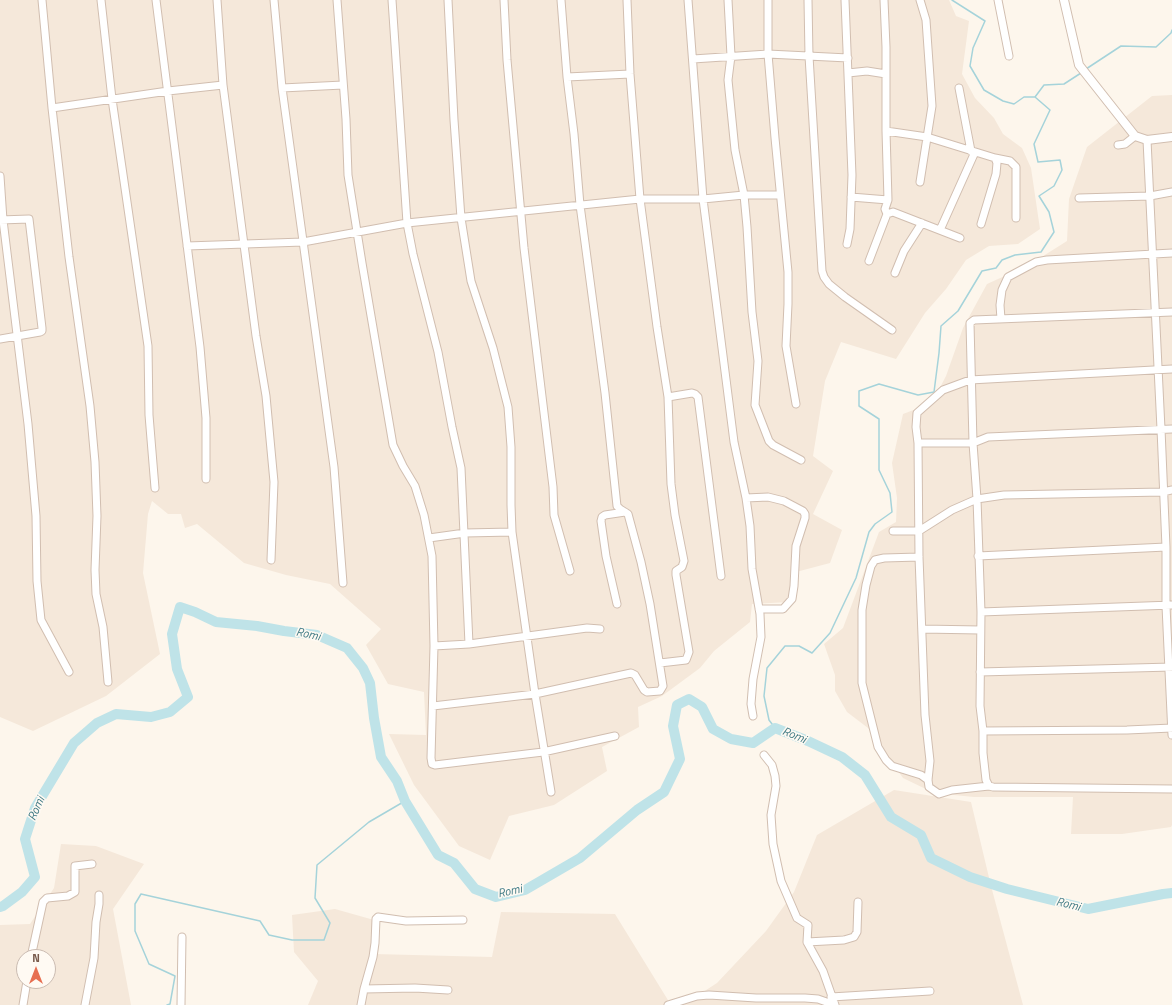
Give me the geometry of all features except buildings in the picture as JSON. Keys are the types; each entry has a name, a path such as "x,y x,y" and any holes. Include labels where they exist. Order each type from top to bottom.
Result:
{"street":[{"path":"42,0 52,108 69,257 90,406 95,462 97,516 95,570 96,594 103,627 108,682"},
{"path":"101,0 112,99 148,346 149,415 155,488"},
{"path":"156,0 200,347 206,418 206,479"},
{"path":"217,0 223,85 256,336 266,396 274,482 271,560"},
{"path":"274,0 282,88 334,467 343,583"},
{"path":"337,0 348,175 356,232 393,445 415,486 424,514 432,556 434,646 432,764 435,766 543,752 615,736"},
{"path":"392,0 407,223 413,254 438,352 461,468 469,644"},
{"path":"448,0 454,120 462,218 471,281 493,348 508,407 512,447 512,532 528,636 543,752 551,792"},
{"path":"504,0 507,60 520,212 553,487 554,515 570,571"},
{"path":"433,706 535,694 631,673 635,675 644,690 647,692 660,691 663,686 650,604 641,562 628,514 617,506 605,393 580,205 561,0"},
{"path":"627,0 630,74 640,199 668,397 673,500 684,561 682,566 676,571 676,575 689,652 686,660 660,663"},
{"path":"688,0 704,198 734,442 746,498 750,526 752,569 761,626 761,638 753,679 751,704 753,716"},
{"path":"728,0 730,56 728,80 735,150 744,196 752,312 758,361 755,405 769,442 801,460"},
{"path":"768,0 768,54 788,272 786,346 796,404"},
{"path":"808,0 809,56 822,271 824,277 830,284 845,297 892,330"},
{"path":"845,0 852,175 850,229 847,244"},
{"path":"869,261 887,214 885,209 888,200 884,0"},
{"path":"920,0 926,20 932,106 920,182"},
{"path":"998,0 1009,56"},
{"path":"1064,0 1079,65 1085,73 1135,136 1147,140 1172,137"},
{"path":"693,59 768,54 848,58"},
{"path":"848,74 867,71 886,74"},
{"path":"567,77 630,74"},
{"path":"52,108 168,91 223,85"},
{"path":"282,88 343,85"},
{"path":"940,230 973,151 959,88"},
{"path":"886,131 927,137 995,158 1010,161 1016,167 1016,218"},
{"path":"1118,145 1125,144 1135,136"},
{"path":"983,731 1172,730 1168,550 1163,492 1147,140"},
{"path":"981,224 996,174 997,163 995,158"},
{"path":"0,176 2,220 28,424 36,516 37,581 41,620 69,672"},
{"path":"1079,198 1150,196 1172,192"},
{"path":"187,246 303,242 407,223 640,199 780,195"},
{"path":"851,197 888,200"},
{"path":"887,214 893,212 960,238"},
{"path":"0,339 42,331 29,219 2,220"},
{"path":"895,273 904,251 922,223"},
{"path":"1001,319 1000,305 1002,290 1008,277 1036,262 1047,260 1172,253"},
{"path":"989,786 986,780 980,706 981,612 977,499 970,380 970,323 974,320 1172,312"},
{"path":"1172,369 970,380 943,390 917,413 916,427 918,443 919,557 925,715 930,761 928,780 929,787 939,794 952,790 989,786 1172,789"},
{"path":"668,397 692,393 698,397 721,576"},
{"path":"918,443 973,443 988,437 1172,429"},
{"path":"893,531 919,531 952,510 977,499 1004,495 1163,492 1172,490"},
{"path":"746,498 768,497 784,501 803,511 805,514 796,546 792,599 783,609 759,609"},
{"path":"617,604 606,556 601,521 602,517 605,515 625,512"},
{"path":"428,538 465,533 512,532"},
{"path":"978,556 1168,550"},
{"path":"919,557 884,558 875,560 871,566 862,610 862,684 878,747 886,760 892,766 921,775 928,780"},
{"path":"981,612 1169,606"},
{"path":"434,646 469,644 587,628 600,629"},
{"path":"922,629 980,630"},
{"path":"980,672 1170,667"},
{"path":"668,1005 697,996 709,995 755,1001 812,998 834,1005 823,971 806,942 808,925 797,918 781,881 773,844 771,815 776,786 775,776 772,765 764,755"},
{"path":"33,949 43,902 47,898 68,896 75,892 75,866 92,864"},
{"path":"85,1005 94,958 96,922 100,895"},
{"path":"806,942 844,940 854,937 857,932 858,902"},
{"path":"361,1005 373,957 376,919 378,917 406,921 463,920"},
{"path":"181,1005 182,937"},
{"path":"364,989 415,988 448,990"},
{"path":"23,1005 26,989"},
{"path":"832,997 930,991"}],"shaded area":[{"path":"0,0 949,0 956,16 969,21 962,74 975,98 994,118 1003,134 1022,148 1031,168 1040,229 1018,244 989,246 966,260 946,289 925,313 896,359 841,342 825,381 813,456 833,471 813,514 842,530 830,563 796,572 789,602 752,604 750,622 714,651 700,668 662,696 638,707 639,727 602,747 607,771 554,805 509,816 490,860 459,846 414,785 389,734 426,735 424,692 388,684 366,645 381,629 330,584 286,575 244,563 197,524 185,528 181,514 168,514 152,501 148,514 143,573 160,654 106,696 33,731 0,717"},
{"path":"1172,95 1172,825 1171,827 1122,834 1071,834 1073,797 974,797 934,793 903,778 868,728 847,712 835,691 835,675 824,644 843,628 879,532 896,522 897,498 892,463 903,414 932,403 946,376 963,328 987,284 1029,265 1067,241 1069,199 1087,147 1152,96"},
{"path":"894,790 971,802 991,886 1023,1005 683,1005 717,983 766,931 794,892 817,835"},
{"path":"61,844 96,846 144,864 113,909 131,1005 0,1005 0,925 30,924 54,888"},
{"path":"335,909 374,920 374,954 492,957 501,912 615,914 671,1005 308,1005 318,981 294,952 292,915"}],"waterway":[{"path":"775,728 769,720 764,696 767,668 785,646 799,646 812,653 830,633 856,578 869,532 875,524 892,512 890,493 879,470 879,419 859,406 859,391 879,384 918,395 934,392 941,326 958,311 982,271 996,268 1002,260 1015,255 1041,252 1054,232 1049,212 1039,196 1054,186 1062,170 1060,160 1038,162 1034,144 1050,110 1035,97 1024,97 1014,104 1003,101 984,90 970,66 973,48 985,21 952,0"},
{"path":"1086,69 1121,46 1156,47 1171,33 1172,30"},
{"path":"1035,97 1044,85 1064,84 1081,73"},
{"name":"Romi","path":"0,907 22,892 35,877 25,839 35,808 74,743 97,723 116,714 151,717 170,712 188,697 177,669 172,634 180,607 216,622 257,626 317,635 347,648 363,668 370,683 381,757 397,781 405,801 438,855 454,863 475,889 496,897 525,890 580,858 637,810 664,792 680,759 673,726 677,705 689,699 702,707 713,729 731,739 753,743 775,728 842,757 865,775 891,817 921,835 931,858 970,877 1007,889 1088,909 1172,893"},
{"path":"167,1005 170,1004 175,976 149,964 135,931 135,904 141,894 260,921 269,935 292,940 324,940 330,923 315,898 317,865 369,822 405,801"}]}
